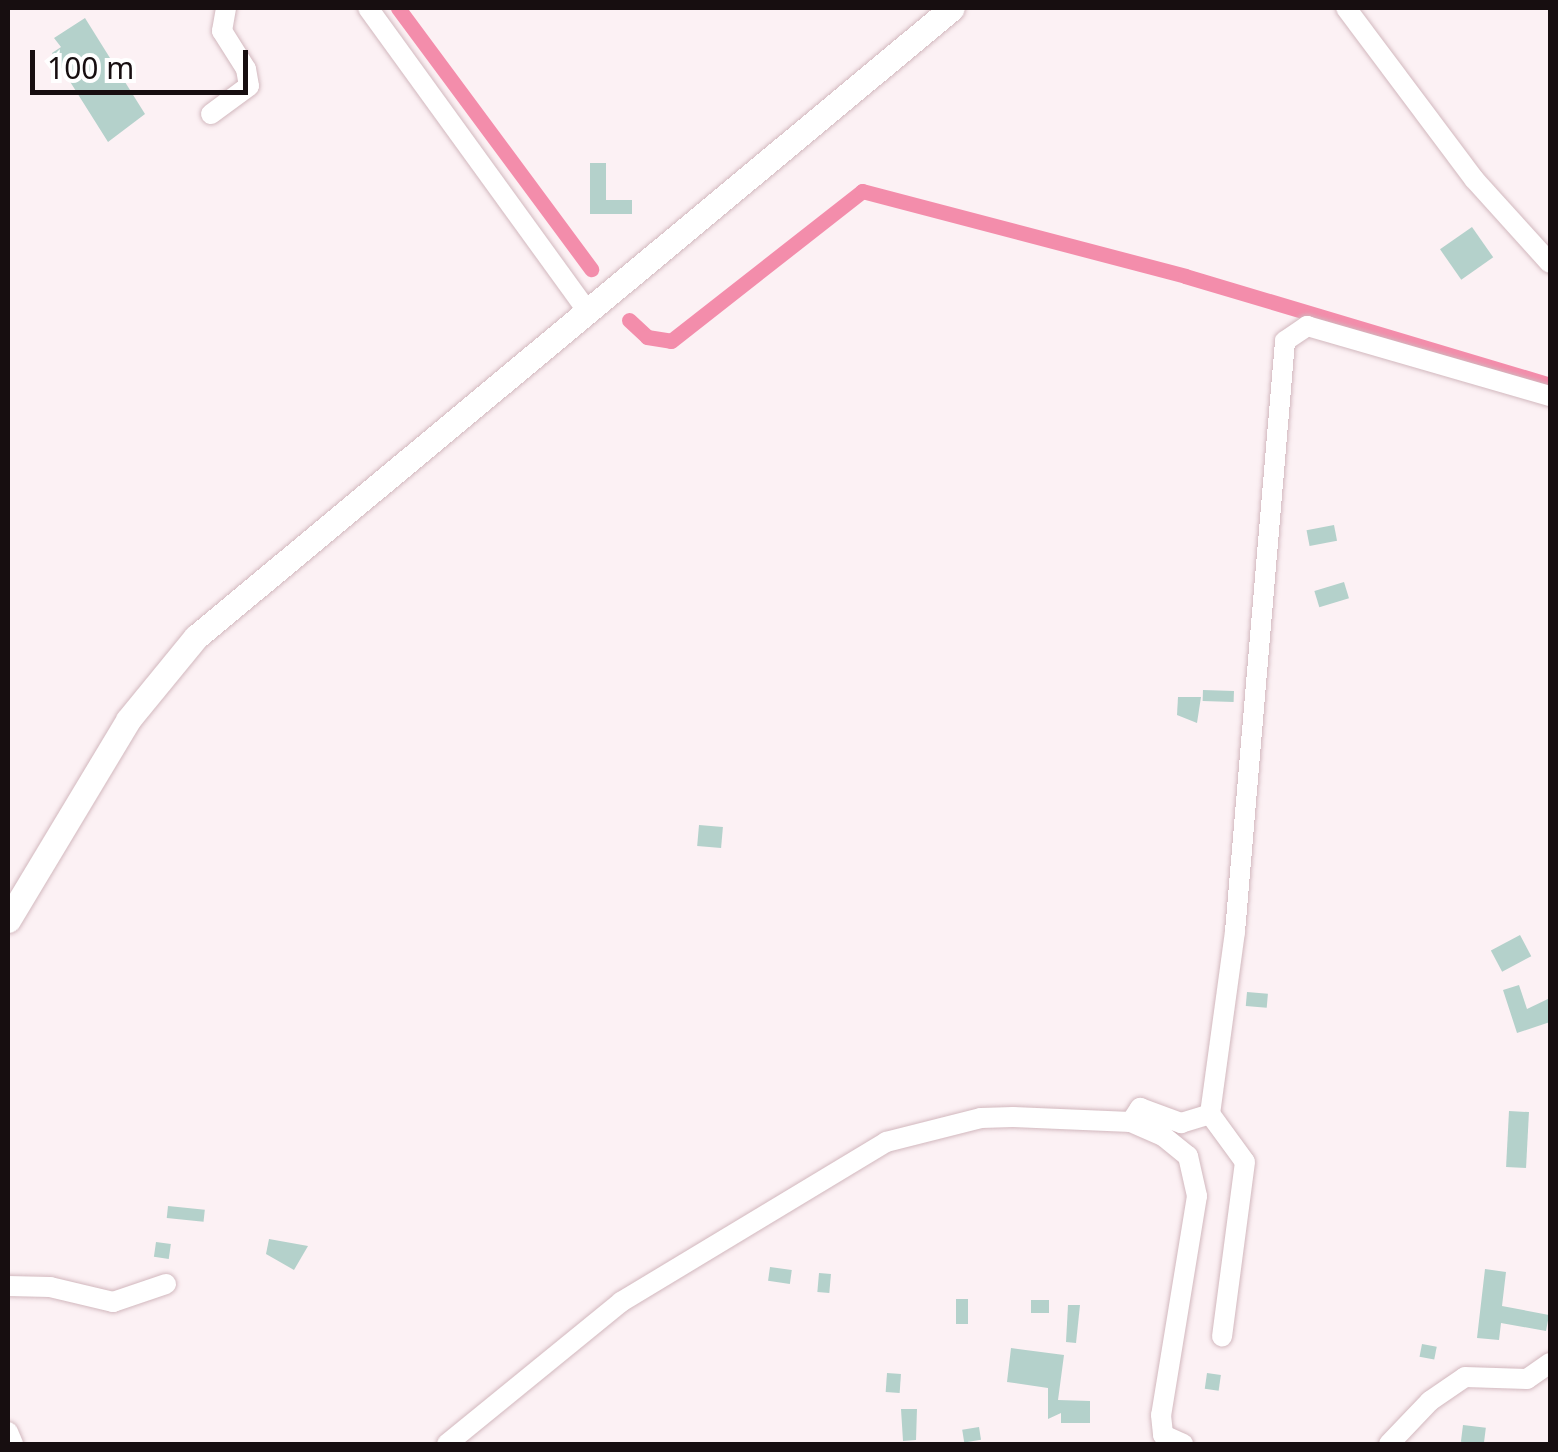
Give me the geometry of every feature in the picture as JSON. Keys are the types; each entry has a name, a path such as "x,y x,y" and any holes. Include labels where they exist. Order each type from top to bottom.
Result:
{"main road":[{"path":"8,920 128,720 196,637 952,8"}],"street":[{"path":"210,114 249,86 246,69 222,31 226,8"},
{"path":"368,8 587,310"},
{"path":"1346,8 1474,178 1550,263"},
{"path":"1222,1336 1245,1162 1210,1114 1235,932 1285,341 1307,326 1550,396"},
{"path":"1130,1122 1140,1108 1182,1123 1210,1114"},
{"path":"447,1444 621,1302 886,1142 980,1118 1130,1122 1163,1136 1188,1156 1197,1196 1161,1415 1163,1434 1183,1444"},
{"path":"8,1286 50,1287 114,1302 166,1284"},
{"path":"1389,1444 1430,1401 1465,1378 1527,1379 1550,1364"},
{"path":"8,1432 13,1444"}],"building":[{"path":"85,18 145,114 108,142 52,53 61,47 54,38"},
{"path":"590,163 606,163 606,200 632,200 632,214 590,214"},
{"path":"1472,227 1493,257 1461,280 1440,249"},
{"path":"1334,525 1337,541 1310,546 1307,530"},
{"path":"1344,582 1349,598 1319,607 1314,591"},
{"path":"1203,690 1234,691 1234,702 1203,701"},
{"path":"1178,697 1201,697 1197,723 1177,715"},
{"path":"699,825 723,827 721,848 697,846"},
{"path":"1520,935 1531,956 1502,972 1491,950"},
{"path":"1519,985 1527,1009 1550,998 1550,1022 1517,1033 1503,990"},
{"path":"1247,992 1268,994 1267,1008 1246,1006"},
{"path":"1509,1111 1529,1112 1526,1168 1506,1167"},
{"path":"168,1206 205,1210 204,1222 167,1218"},
{"path":"269,1239 308,1246 294,1270 266,1254"},
{"path":"156,1242 171,1244 169,1259 154,1257"},
{"path":"770,1267 792,1270 790,1284 768,1281"},
{"path":"1485,1269 1506,1272 1502,1306 1549,1315 1546,1331 1501,1323 1499,1340 1477,1338"},
{"path":"819,1273 831,1274 829,1293 817,1292"},
{"path":"956,1299 968,1299 968,1324 956,1324"},
{"path":"1031,1300 1049,1300 1049,1313 1031,1313"},
{"path":"1068,1305 1080,1305 1076,1343 1066,1342"},
{"path":"1422,1344 1437,1347 1434,1360 1420,1357"},
{"path":"1011,1348 1064,1355 1058,1400 1090,1401 1090,1423 1061,1423 1061,1413 1048,1419 1048,1388 1007,1382"},
{"path":"887,1373 901,1374 900,1393 886,1392"},
{"path":"1207,1373 1221,1375 1219,1391 1205,1389"},
{"path":"901,1409 917,1409 916,1440 903,1441"},
{"path":"1463,1425 1486,1428 1484,1444 1461,1442"},
{"path":"979,1427 981,1440 964,1442 962,1430"}],"waterway":[{"path":"398,8 591,269"},
{"path":"629,320 647,337 671,341 862,191 1185,276 1550,385"}]}
